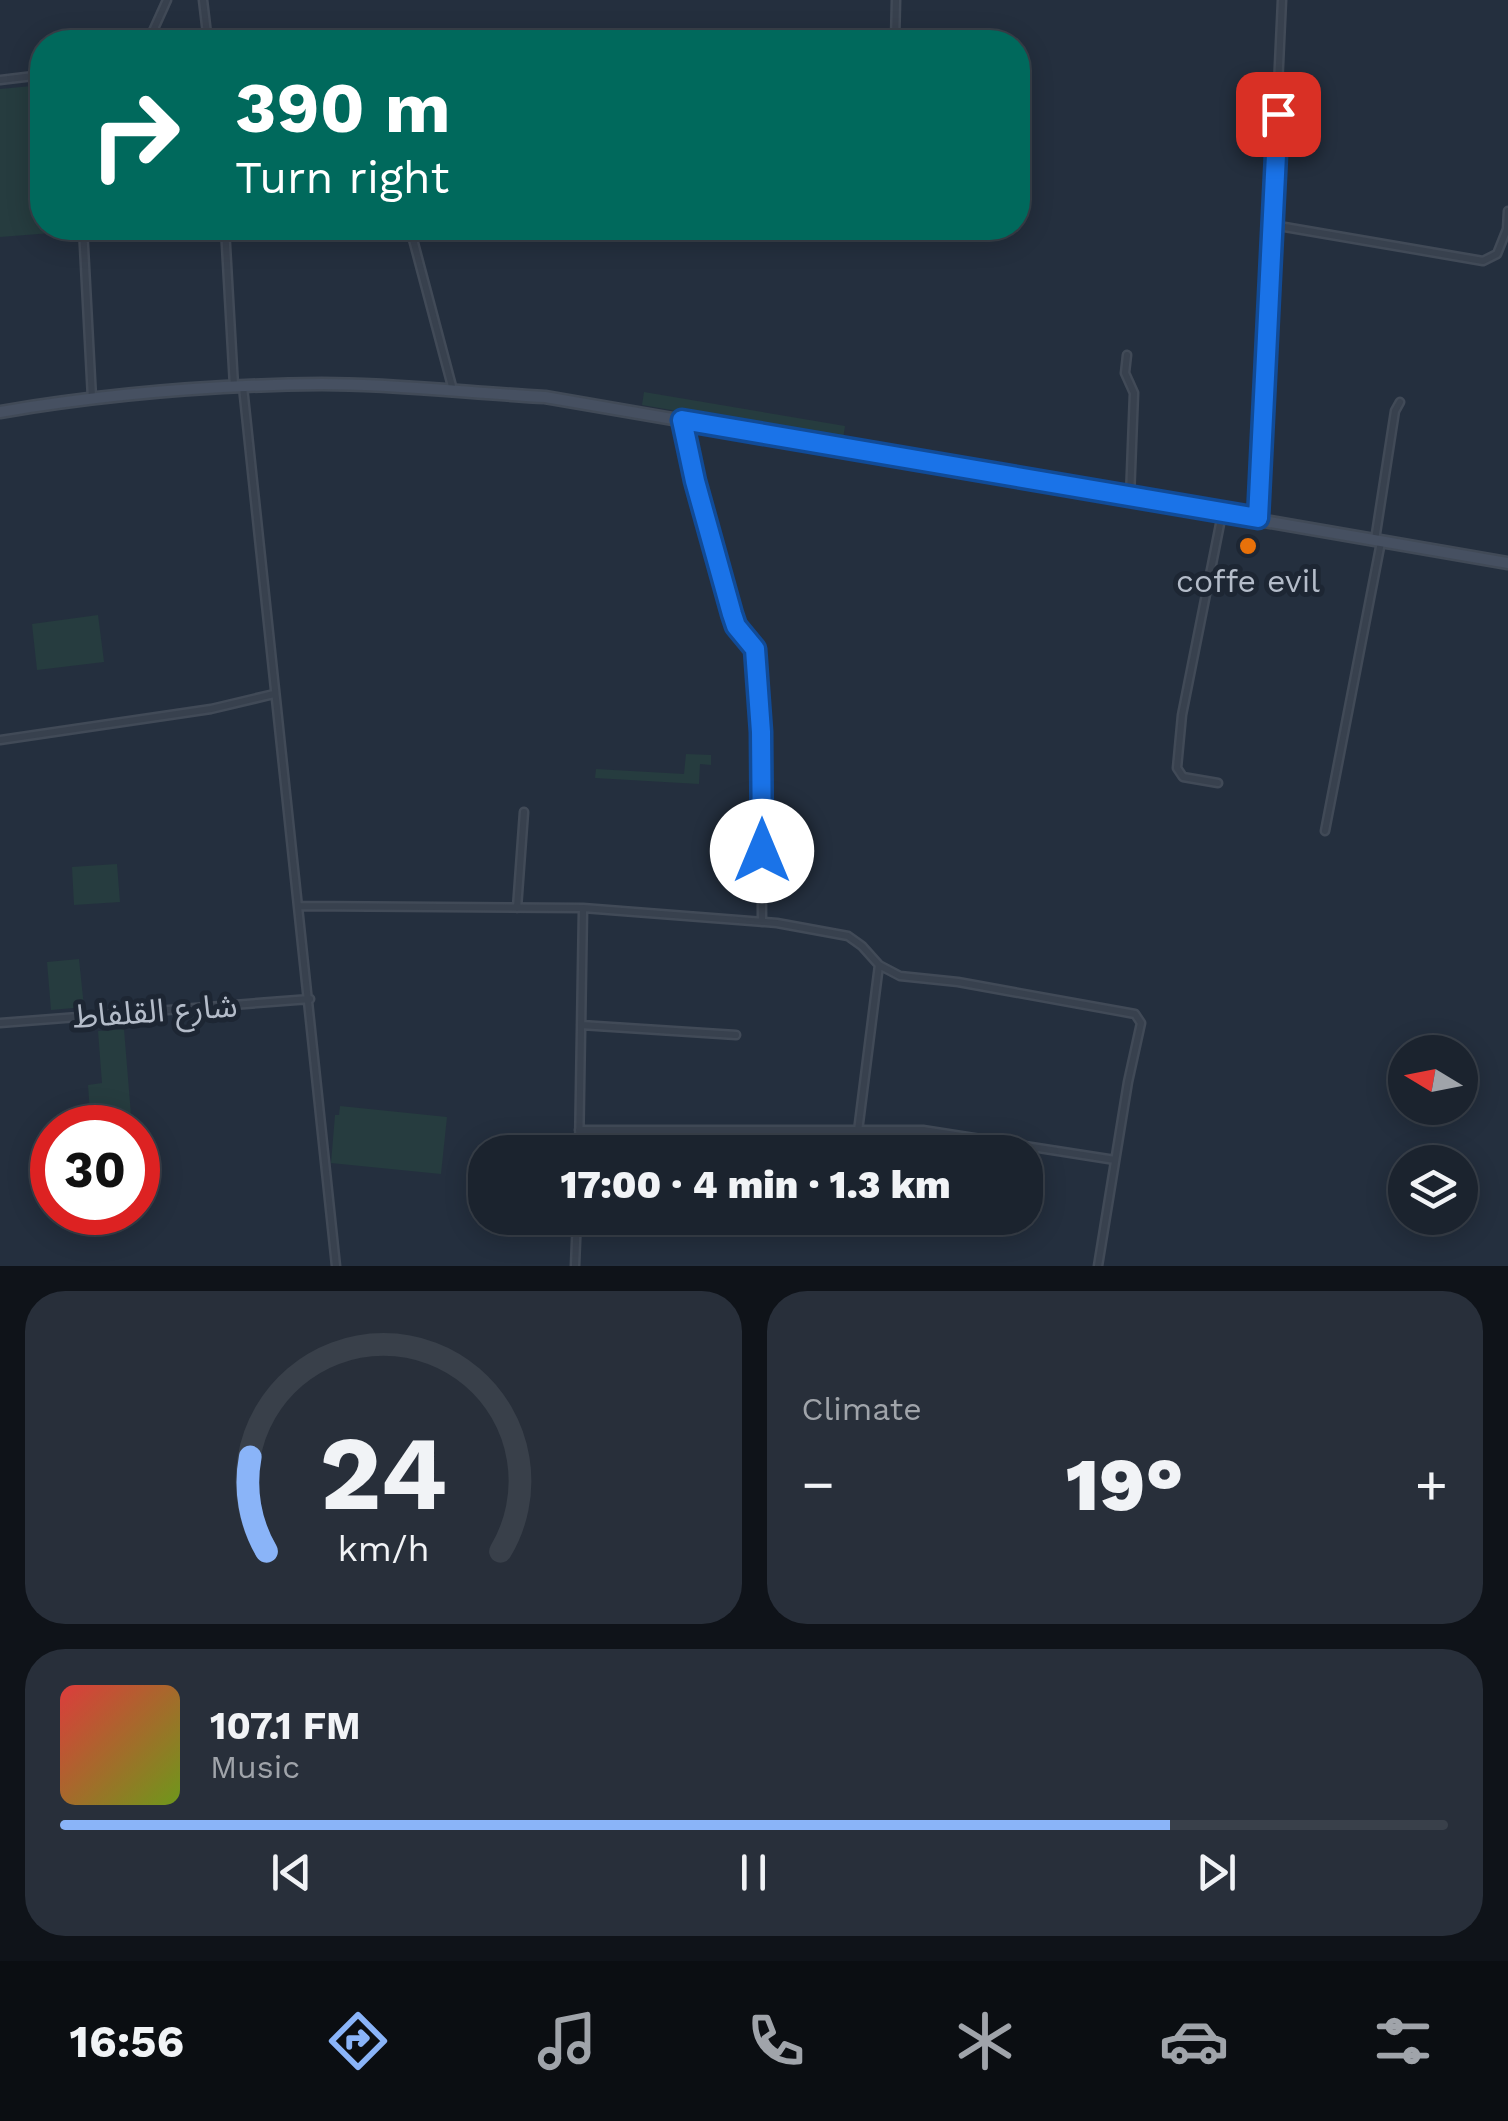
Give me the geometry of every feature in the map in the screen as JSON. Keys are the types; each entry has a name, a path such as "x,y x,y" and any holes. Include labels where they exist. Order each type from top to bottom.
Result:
{"street":[{"path":"153,30 167,0"},
{"path":"203,0 207,30"},
{"path":"895,30 896,0"},
{"path":"1258,518 1282,0"},
{"path":"0,80 30,76"},
{"path":"1273,225 1484,261 1497,254 1507,230 1508,211"},
{"path":"84,240 92,398"},
{"path":"227,240 238,386 310,1000 336,1266"},
{"path":"413,240 454,392"},
{"path":"1127,355 1125,373 1134,394 1130,497"},
{"path":"0,412 92,398 238,386 324,384 572,400 1508,564"},
{"path":"1325,831 1378,542 1395,411 1400,402"},
{"path":"682,420 732,614 736,626 755,649 762,749 762,922"},
{"path":"1218,783 1183,776 1177,768 1182,715 1223,513"},
{"path":"0,740 211,708 274,694"},
{"path":"518,908 524,812"},
{"path":"299,906 583,908 762,922 848,936 880,966 900,976 958,982 1137,1015 1141,1024 1098,1266"},
{"path":"579,1135 583,908"},
{"path":"858,1131 880,966"},
{"name":"شارع القلفاط","path":"0,1023 310,1000"},
{"path":"580,1025 736,1035"},
{"path":"579,1130 923,1130 1115,1160"},
{"path":"575,1266 576,1235"}],"green space":[{"path":"30,86 30,235 0,237 0,89"},
{"path":"644,392 845,426 843,439 642,405"},
{"path":"98,615 104,662 37,670 32,624"},
{"path":"686,754 711,755 711,765 700,764 699,784 595,778 596,769 684,774"},
{"path":"117,864 120,902 74,905 72,867"},
{"path":"79,959 84,1007 51,1010 47,962"},
{"path":"124,1029 130,1105 89,1105 88,1085 102,1083 98,1031"},
{"path":"340,1106 447,1117 441,1174 331,1163 335,1115 339,1115"}],"place":[{"name":"coffe evil","path":"1248,546"}],"route":[{"path":"762,851 761,732 755,649 736,626 732,614 682,420 1258,518 1278,114"}]}
